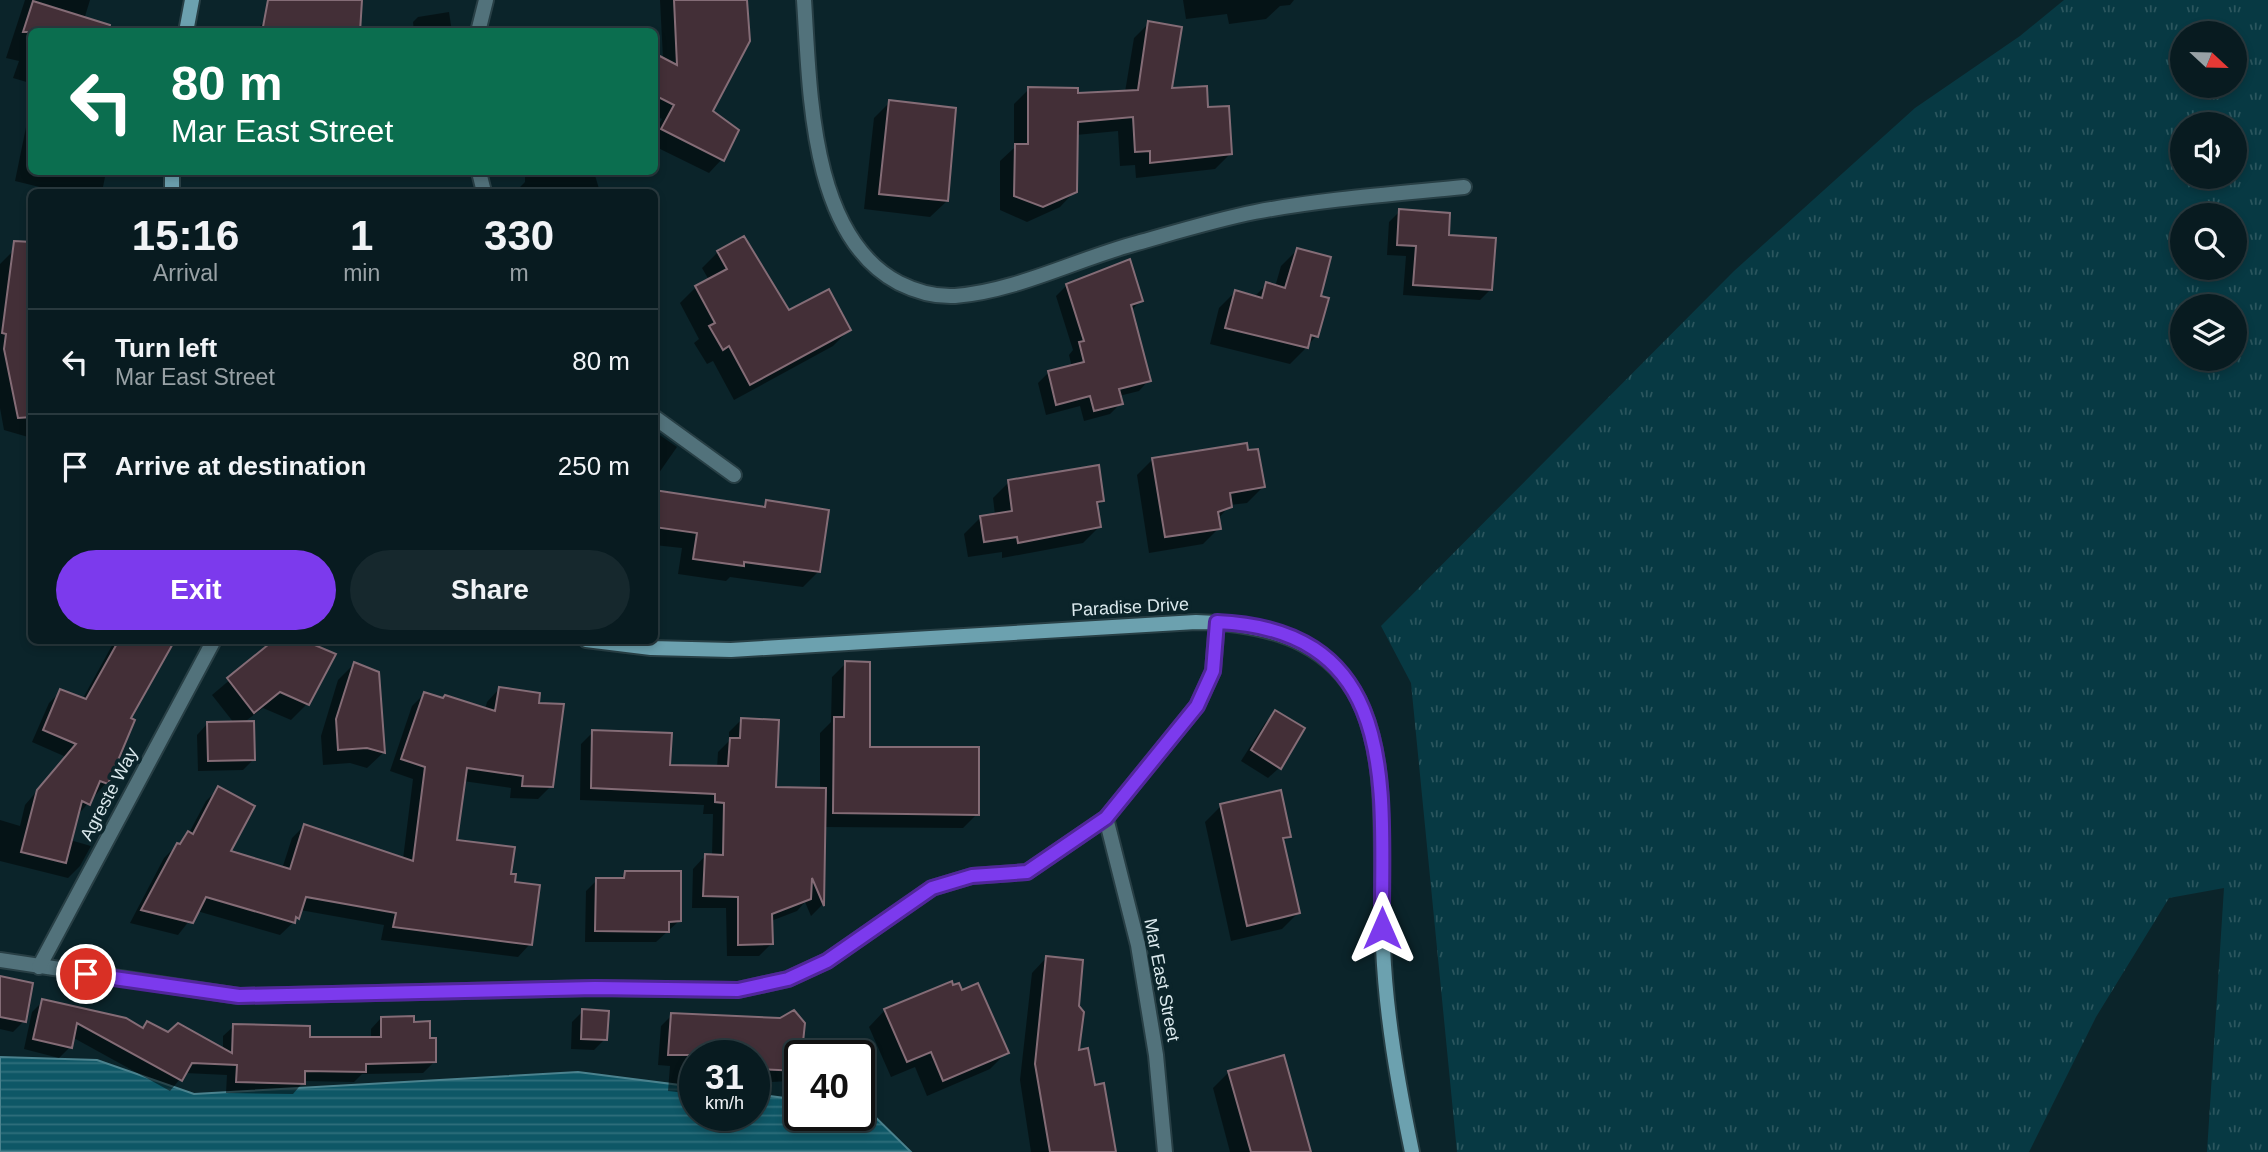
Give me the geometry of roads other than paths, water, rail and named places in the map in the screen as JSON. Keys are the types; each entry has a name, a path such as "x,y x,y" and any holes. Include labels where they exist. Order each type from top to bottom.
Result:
{"street":[{"path":"187,28 192,0"},
{"path":"479,28 486,0"},
{"path":"804,0 812,119 833,201 849,236 885,275 917,291 934,296 988,291 1111,250 1254,213 1464,187"},
{"path":"658,420 734,475"},
{"path":"0,960 239,996 595,988 738,990 788,979 827,961 932,888 972,876 1027,872 1106,818 1197,706 1213,671 1217,622"},
{"name":"Paradise Drive","path":"619,644 652,648 731,650 1217,622 1275,631 1321,654 1355,692 1370,725 1379,760 1387,1004 1412,1152"},
{"name":"Agreste Way","path":"39,967 212,644"},
{"name":"Mar East Street","path":"1106,818 1138,945 1156,1055 1165,1152"}]}
